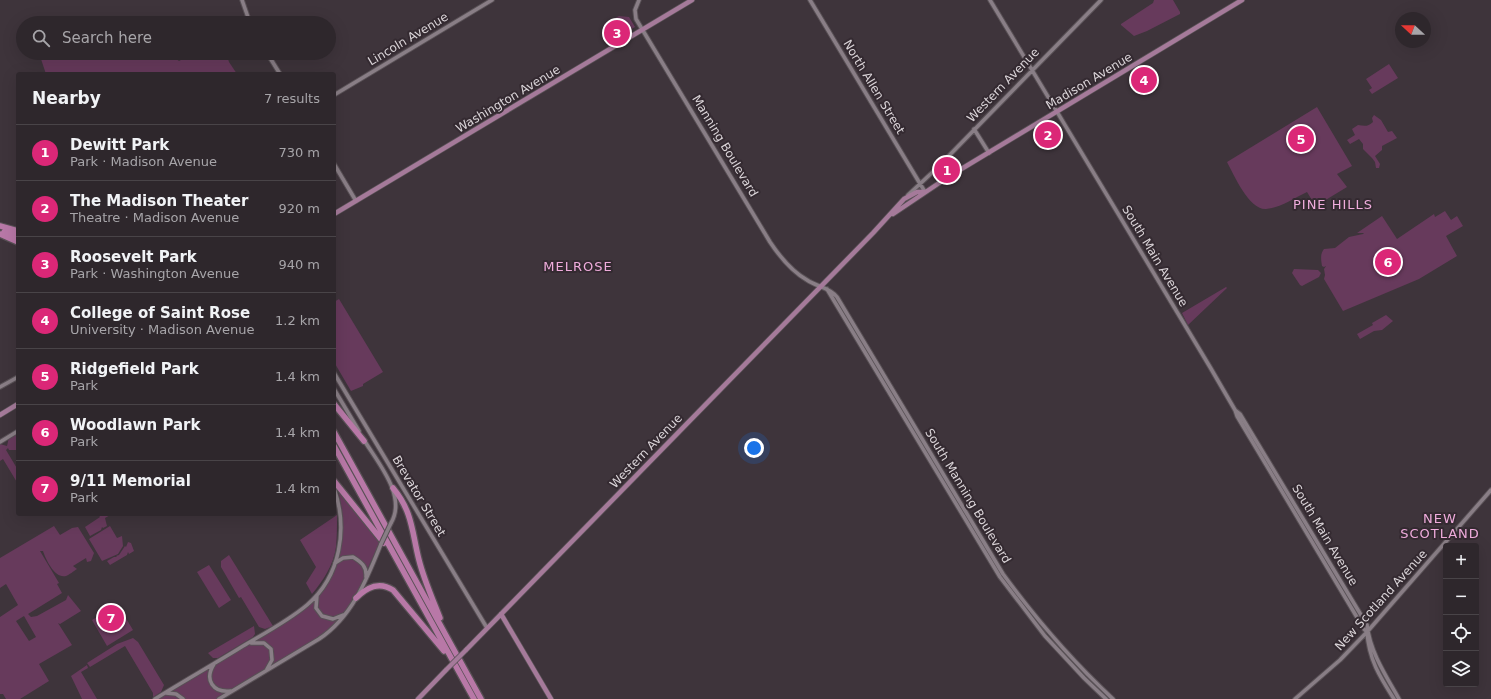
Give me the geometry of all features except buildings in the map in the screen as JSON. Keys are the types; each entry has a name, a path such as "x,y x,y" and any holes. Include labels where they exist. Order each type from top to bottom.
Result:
{"highway":[{"path":"0,226 16,230"},
{"path":"0,233 16,236"},
{"path":"0,233 16,241"},
{"path":"336,406 364,440"},
{"path":"336,436 481,699"},
{"path":"336,450 474,699"},
{"path":"336,483 381,538 414,591"},
{"path":"393,488 405,506 414,531 420,564 455,652"},
{"path":"356,598 367,589 375,586 383,585 393,590 443,650 463,679"}],"main road":[{"name":"Washington Avenue","path":"336,213 692,0"},
{"name":"Madison Avenue","path":"903,206 1242,0"},
{"name":"Madison Avenue","path":"904,199 916,193 925,192"},
{"name":"Western Avenue","path":"418,699 904,199"},
{"name":"Western Avenue","path":"888,217 903,206"},
{"path":"0,415 16,405"},
{"path":"501,614 551,699"}],"street":[{"path":"242,0 248,16"},
{"name":"Lincoln Avenue","path":"336,94 492,0"},
{"name":"Manning Boulevard","path":"639,0 636,7 635,16 776,250 788,265 798,274 814,285 820,287"},
{"name":"North Allen Street","path":"810,0 925,192"},
{"name":"South Main Avenue","path":"990,0 1365,622 1367,626 1368,643 1373,664 1394,699"},
{"name":"Western Avenue","path":"904,199 1101,0"},
{"path":"272,60 279,72"},
{"path":"974,129 989,153"},
{"path":"336,167 356,201"},
{"name":"Western Avenue","path":"903,206 916,193 920,184"},
{"path":"820,287 826,288"},
{"name":"South Manning Boulevard","path":"826,288 997,574 1045,636 1106,699"},
{"name":"South Manning Boulevard","path":"826,288 838,299 1004,574 1021,598 1062,647 1113,699"},
{"name":"Brevator Street","path":"336,376 487,628"},
{"path":"0,387 16,378"},
{"path":"219,699 323,637 334,628 346,613 365,582 391,523 396,508 393,488 336,392"},
{"path":"0,442 16,432"},
{"name":"New Scotland Avenue","path":"1295,699 1340,660 1368,632 1491,490"},
{"path":"155,699 300,611 317,594 335,563 340,547 341,521 336,497"},
{"path":"335,563 349,556 362,562 366,571 365,582"},
{"path":"317,594 316,608 322,616 332,619 346,613"},
{"name":"South Main Avenue","path":"1368,632 1379,664 1399,699"},
{"path":"249,643 264,643 271,649 272,660 266,671"},
{"path":"215,663 210,670 213,685 220,691 232,691"},
{"path":"163,694 176,694 183,699"}],"shaded area":[{"path":"1154,0 1173,0 1180,14 1134,36 1121,25 1153,3"},
{"path":"619,16 629,17 635,27 613,39 604,24"},
{"path":"41,60 228,60 236,72 45,72"},
{"path":"1389,64 1398,78 1372,94 1369,90 1372,88 1366,79"},
{"path":"1317,107 1352,166 1337,174 1347,187 1315,205 1307,192 1276,207 1266,209 1260,208 1248,198 1227,162"},
{"path":"1374,115 1381,120 1388,132 1392,131 1397,138 1382,146 1382,150 1375,156 1380,164 1379,168 1376,168 1375,162 1363,149 1363,144 1359,139 1350,144 1347,140 1355,135 1352,129 1358,125 1366,126 1371,124 1373,122 1372,118"},
{"path":"1445,211 1451,220 1457,216 1463,226 1446,236 1457,256 1419,279 1343,311 1324,279 1324,269 1326,266 1322,266 1321,257 1324,249 1335,248 1349,237 1363,234 1364,233 1357,233 1382,216 1397,239 1434,214 1435,217"},
{"path":"1294,269 1318,270 1321,273 1319,277 1302,286 1292,273"},
{"path":"1226,287 1227,288 1188,325 1182,313"},
{"path":"339,299 383,372 363,384 363,386 351,391 336,365 336,301"},
{"path":"1386,315 1393,321 1382,330 1374,331 1360,339 1357,334 1373,325 1372,323"},
{"path":"16,432 16,450 9,450 8,448 6,450 16,467 16,481 3,459 0,461 0,444 7,446 9,437"},
{"path":"338,489 380,542 367,570 366,578 349,608 324,636 219,699 155,699 274,628 311,601 328,577 338,554 343,537 342,511"},
{"path":"337,515 337,535 333,560 324,578 312,594 306,583 316,567 300,540"},
{"path":"99,516 108,516 105,518 107,526 102,527 101,530 90,536 85,527"},
{"path":"54,526 60,535 72,528 78,527 94,553 91,561 87,562 86,558 73,566 77,569 66,576 62,576 55,572 46,559 43,551 40,551 59,583 57,584 62,593 28,614 31,617 37,616 66,600 68,595 81,611 60,624 58,623 72,645 39,664 49,681 20,699 6,699 3,694 0,694 0,617 18,605 6,584 0,588 0,558","holes":["24,616 36,637 29,641 16,621"]},
{"path":"110,526 117,538 122,536 123,546 118,554 102,561 89,539"},
{"path":"128,542 131,543 134,551 129,554 128,552 127,555 110,565 107,561 117,557 116,556 119,555 125,546 126,547"},
{"path":"229,555 273,626 265,629 259,627 241,597 239,598 221,567 221,561"},
{"path":"209,565 231,600 219,608 197,572"},
{"path":"118,605 133,630 107,646 92,620"},
{"path":"254,626 255,634 253,637 218,658 213,658 208,653"},
{"path":"133,638 138,642 164,685 161,692 153,697 153,693 125,646 90,667 87,663 117,644"},
{"path":"87,665 88,668 81,672 97,699 82,699 71,676"}],"place":[{"name":"Roosevelt Park","path":"617,33"},
{"name":"College of Saint Rose","path":"1144,80"},
{"name":"The Madison Theater","path":"1048,135"},
{"name":"Ridgefield Park","path":"1301,139"},
{"name":"Dewitt Park","path":"947,170"},
{"name":"Woodlawn Park","path":"1388,262"},
{"name":"9/11 Memorial","path":"111,618"}],"district":[{"name":"PINE HILLS","path":"1333,204"},
{"name":"MELROSE","path":"578,266"},
{"name":"NEW SCOTLAND","path":"1440,526"}]}
